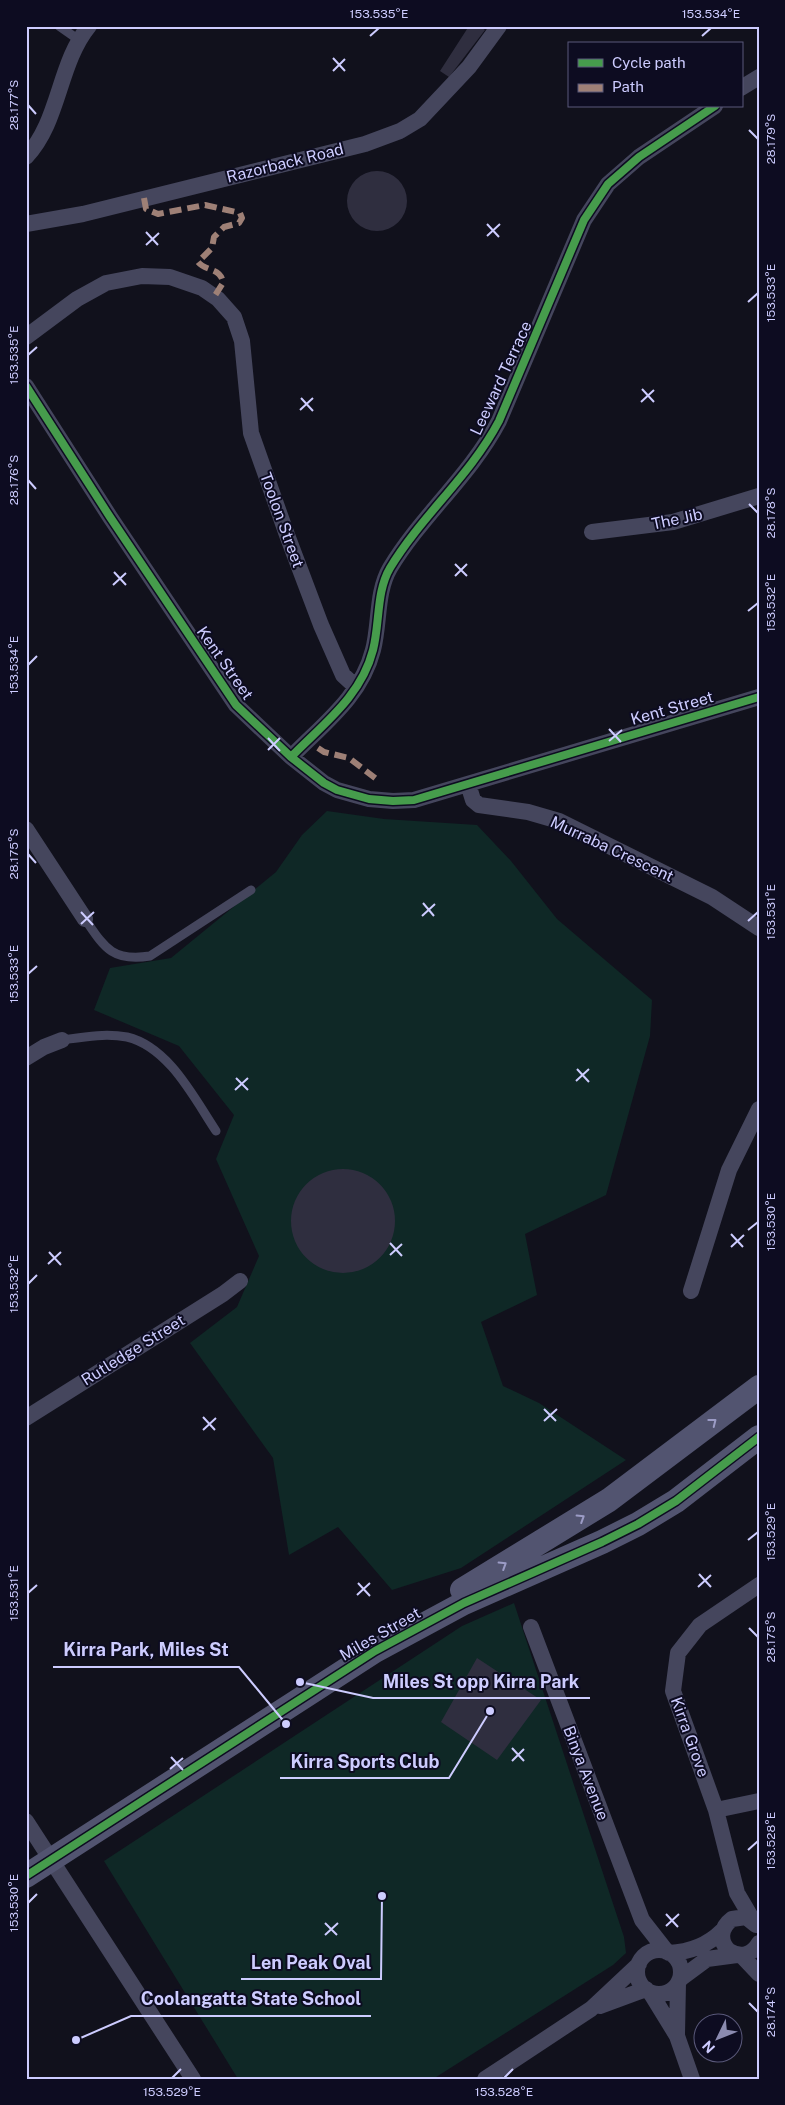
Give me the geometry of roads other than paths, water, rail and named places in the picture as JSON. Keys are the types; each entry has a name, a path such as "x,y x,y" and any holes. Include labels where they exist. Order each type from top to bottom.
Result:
{"street":[{"path":"26,157 42,134 79,40 89,26"},
{"name":"Razorback Road","path":"26,224 83,214 355,146 400,131 413,124 429,110 469,67 499,26"},
{"path":"742,87 759,77"},
{"name":"Leeward Terrace","path":"291,757 338,712 356,687 369,663 374,648 379,603 389,570 409,540 487,444 506,404 584,220 608,184 626,168 712,108"},
{"name":"Toolon Street","path":"26,337 77,299 106,283 142,276 170,277 202,288 218,299 234,317 242,341 251,433 321,625 344,675 356,687"},
{"name":"Kent Street","path":"26,386 110,517 236,705 291,757 324,783 337,790 369,799 414,800 759,696"},
{"name":"The Jib","path":"592,532 673,522 759,496"},
{"name":"Murraba Crescent","path":"468,784 473,800 479,804 528,812 559,821 712,897 759,928"},
{"path":"26,829 85,919"},
{"path":"26,1058 44,1047 62,1040"},
{"path":"691,1291 729,1170 759,1109"},
{"name":"Rutledge Street","path":"26,1418 223,1294 240,1281"},
{"name":"Miles Street","path":"26,1876 375,1651 436,1607 609,1500 759,1386"},
{"name":"Miles Street","path":"375,1651 464,1603 602,1542 638,1524 676,1501 759,1437"},
{"name":"Kirra Grove","path":"757,1926 737,1893 716,1810 673,1692 678,1652 700,1625 759,1585"},
{"name":"Binya Avenue","path":"531,1627 642,1920 668,1953"},
{"path":"716,1810 759,1801"},
{"path":"26,1821 192,2079"},
{"path":"737,1893 723,1928 723,1944 729,1951 751,1950"},
{"path":"496,2076 590,2009 653,1951 668,1953 692,1950 709,1942 732,1919 741,1917 757,1926"},
{"name":"Binya Avenue","path":"640,1962 642,1920"},
{"path":"751,1950 759,1966"},
{"path":"751,1950 759,1974"},
{"path":"590,2009 648,1991 658,1994 668,1992 707,1959 751,1950"},
{"path":"668,1953 680,1965 678,2036"},
{"path":"640,1962 638,1978 678,2036 692,2079"}],"lane":[{"path":"59,26 79,40"},
{"path":"85,919 100,942 117,955 133,959 150,956 251,890"},
{"path":"62,1040 98,1035 121,1036 145,1045 173,1070 216,1131"}],"place":[{"name":"Miles St opp Kirra Park","path":"300,1682"},
{"name":"Kirra Sports Club","path":"490,1711"},
{"name":"Kirra Park, Miles St","path":"286,1724"},
{"name":"Len Peak Oval","path":"382,1896"},
{"name":"Coolangatta State School","path":"76,2040"}]}
